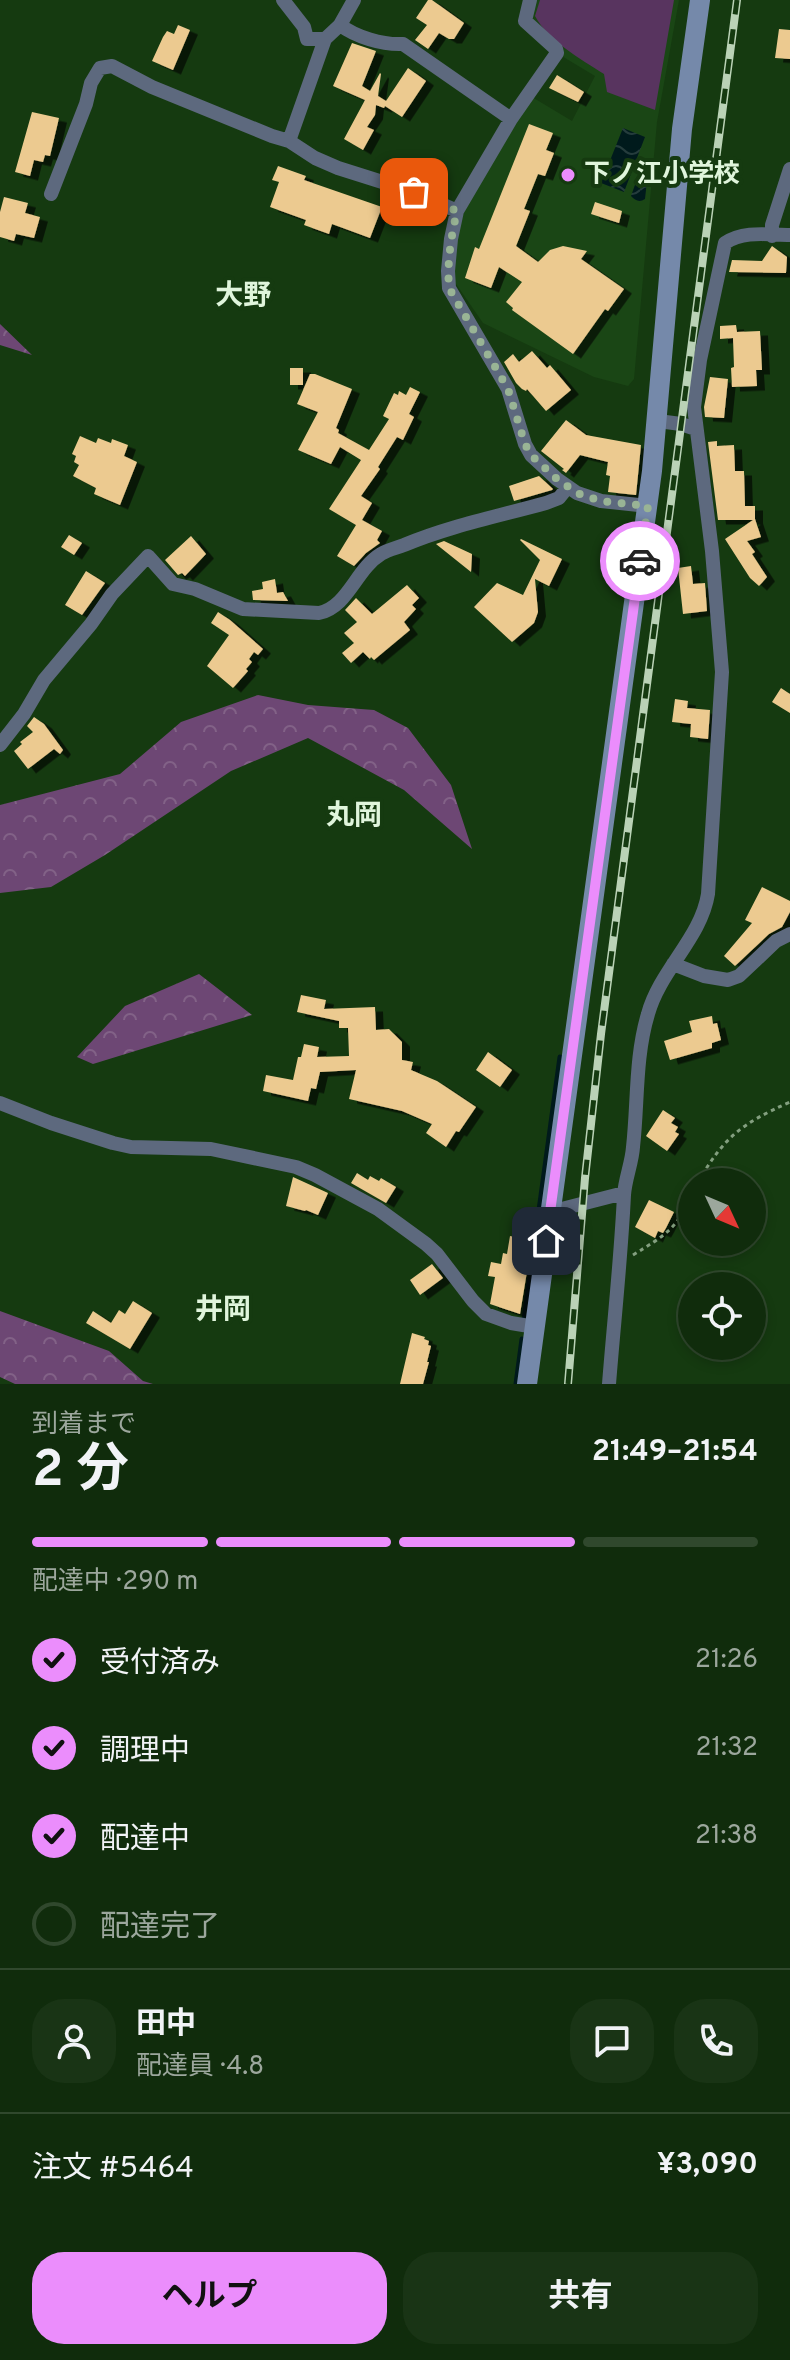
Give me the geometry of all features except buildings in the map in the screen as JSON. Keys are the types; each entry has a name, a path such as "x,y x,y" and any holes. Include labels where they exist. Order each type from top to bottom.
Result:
{"street":[{"path":"283,0 304,27 307,39 325,39"},
{"path":"289,141 325,39 340,25 354,0"},
{"path":"530,0 525,21 557,53 511,119 457,211 451,239 449,288 508,389 527,450 567,488 592,499 648,506"},
{"path":"527,1384 648,506 682,129 700,0"},
{"path":"340,25 351,33 403,44 511,119"},
{"path":"51,194 94,77 104,66 112,66 152,87 289,141 338,168 414,192 457,211"},
{"path":"772,236 772,225 790,169"},
{"path":"609,1384 625,1213 624,1193 633,1146 637,1080 645,1023 654,996 707,904 721,705 721,647 696,429 695,389 725,243 750,235 790,235"},
{"path":"658,421 696,429"},
{"path":"0,745 24,714 44,680 112,594 148,556 173,584 195,589 243,609 319,613 338,604 379,555 426,536 546,503 559,498 567,488"},
{"path":"673,964 704,976 728,980 739,976 776,941 790,934"},
{"path":"0,1103 51,1123 131,1147 211,1149 296,1167 378,1209 426,1244 486,1314 535,1327"},
{"path":"550,1212 624,1193"}],"path":[{"path":"707,1168 732,1135 790,1102"},
{"path":"619,1262 669,1232 678,1223"}],"shaded area":[{"name":"下ノ江小学校","path":"535,0 679,0 657,122 634,379 628,386 594,377 483,323 454,281 457,232 469,199 532,97 572,121 595,76 560,55 534,26 531,15"},
{"path":"540,0 674,0 655,110 607,92 604,74 566,49 541,25 535,16"}],"green space":[{"path":"0,324 32,355 0,345"},
{"path":"258,695 308,705 374,710 408,728 451,785 472,849 404,790 308,738 231,771 51,887 0,893 0,805 120,774 181,722"},
{"path":"199,974 252,1015 93,1064 77,1057 125,1006"},
{"path":"0,1311 109,1351 143,1381 153,1384 15,1384 0,1377"}],"water":[{"path":"623,128 645,137 624,192 601,183"},
{"path":"641,168 648,172 645,199 639,201 631,196"}],"waterway":[{"path":"524,1320 560,1057"},
{"path":"516,1384 522,1339"}],"railway":[{"path":"568,1384 585,1178 601,1034 737,0"}],"way so far":[{"path":"414,192 457,211 451,239 449,288 512,397 527,450 567,488 577,493 601,501 648,506 640,561"}],"place":[{"name":"下ノ江小学校","path":"568,175"}],"district":[{"name":"大野","path":"243,297"},
{"name":"丸岡","path":"354,817"},
{"name":"井岡","path":"223,1311"}],"route":[{"path":"546,1241 640,561"}]}
